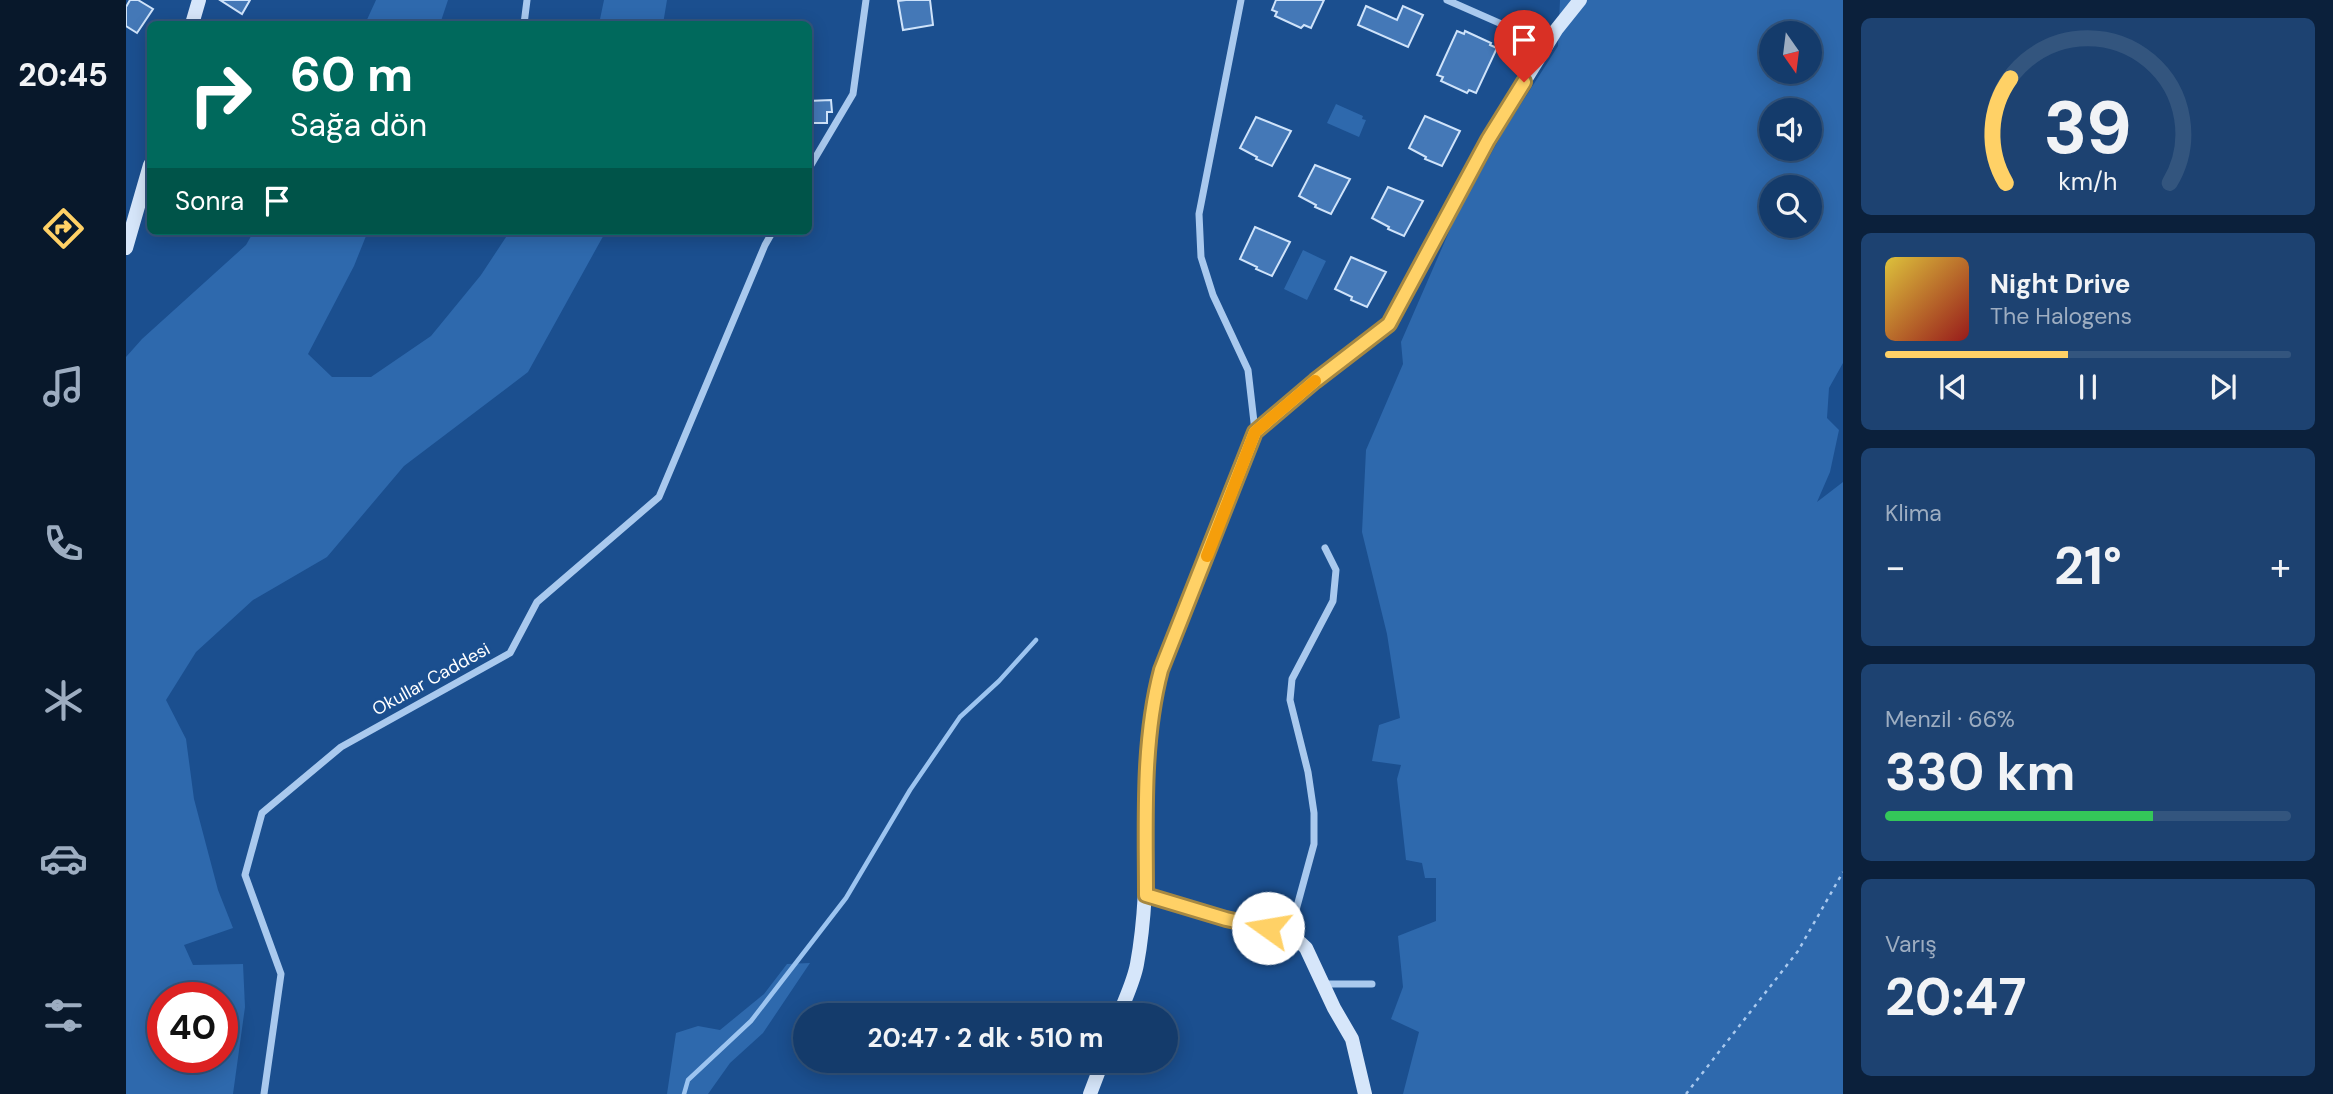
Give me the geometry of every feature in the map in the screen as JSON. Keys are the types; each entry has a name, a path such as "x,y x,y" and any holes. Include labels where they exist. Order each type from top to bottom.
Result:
{"street":[{"path":"193,21 199,0"},
{"path":"524,21 527,0"},
{"path":"812,163 853,94 866,0"},
{"path":"1124,1003 1137,967 1146,895 1146,807 1153,702 1161,670 1255,432 1248,370 1213,295 1200,257 1199,214 1241,0"},
{"path":"1447,0 1547,44"},
{"path":"1255,432 1389,324 1488,140 1547,44 1580,0"},
{"path":"126,248 147,175"},
{"name":"Okullar Caddesi","path":"264,1094 281,974 245,875 262,813 341,747 510,653 537,602 659,497 771,235"},
{"path":"1290,933 1314,844 1314,813 1308,772 1290,700 1292,678 1333,601 1335,570 1325,548"},
{"path":"1146,895 1226,919 1290,933 1306,948 1352,1039 1365,1094"},
{"path":"1324,984 1372,984"},
{"path":"1090,1094 1098,1073"}],"path":[{"path":"1686,1094 1798,951 1843,872"}],"shaded area":[{"path":"376,0 448,0 441,21 366,21"},
{"path":"604,0 667,0 664,21 600,21"},
{"path":"1560,0 1843,0 1843,363 1829,388 1827,418 1839,430 1830,472 1817,502 1843,482 1843,1094 1403,1094 1419,1032 1391,1019 1403,987 1398,936 1436,921 1436,878 1425,878 1422,863 1406,860 1397,779 1401,765 1372,761 1379,725 1400,718 1387,634 1362,532 1366,450 1403,364 1401,342 1455,218 1503,132 1558,46"},
{"path":"1336,104 1363,116 1362,119 1366,120 1359,137 1327,123"},
{"path":"252,235 366,235 354,266 308,354 332,377 371,377 431,336 481,275 507,235 604,235 528,372 404,466 327,557 253,600 196,652 166,700 186,739 194,799 218,890 233,928 184,945 193,965 243,964 245,1007 238,1058 238,982 147,982 147,1073 236,1073 233,1094 126,1094 126,357 142,339 246,245"},
{"path":"1303,250 1326,261 1307,300 1284,289"},
{"path":"810,963 763,1033 730,1063 708,1094 667,1094 676,1033 698,1026 720,1030 764,994 787,964"}],"building":[{"path":"130,0 138,0 153,9 137,33 126,26 126,7"},
{"path":"220,0 250,0 242,14"},
{"path":"930,0 933,25 903,30 898,1"},
{"path":"1276,0 1324,0 1311,28 1304,25 1301,28 1275,16 1277,12 1272,10"},
{"path":"1366,6 1397,20 1403,6 1423,15 1408,47 1358,25"},
{"path":"1457,31 1464,34 1465,31 1497,48 1476,93 1469,90 1467,93 1441,81 1443,77 1437,75"},
{"path":"831,100 832,112 827,112 827,123 812,123 812,101"},
{"path":"1425,116 1460,131 1442,166 1409,148"},
{"path":"1256,117 1291,131 1272,166 1240,148"},
{"path":"1315,165 1350,179 1331,214 1299,196"},
{"path":"1388,187 1423,201 1404,236 1372,218"},
{"path":"1255,227 1290,242 1272,276 1240,259"},
{"path":"1351,257 1386,272 1367,307 1335,289"}],"waterway":[{"path":"684,1094 688,1080 751,1021 846,898 910,790 960,717 999,681 1036,640"}],"slow traffic":[{"path":"1207,556 1255,432 1315,381"}],"route":[{"path":"1268,928 1226,919 1146,895 1146,807 1153,702 1161,670 1255,432 1389,324 1488,140 1524,82"}]}
